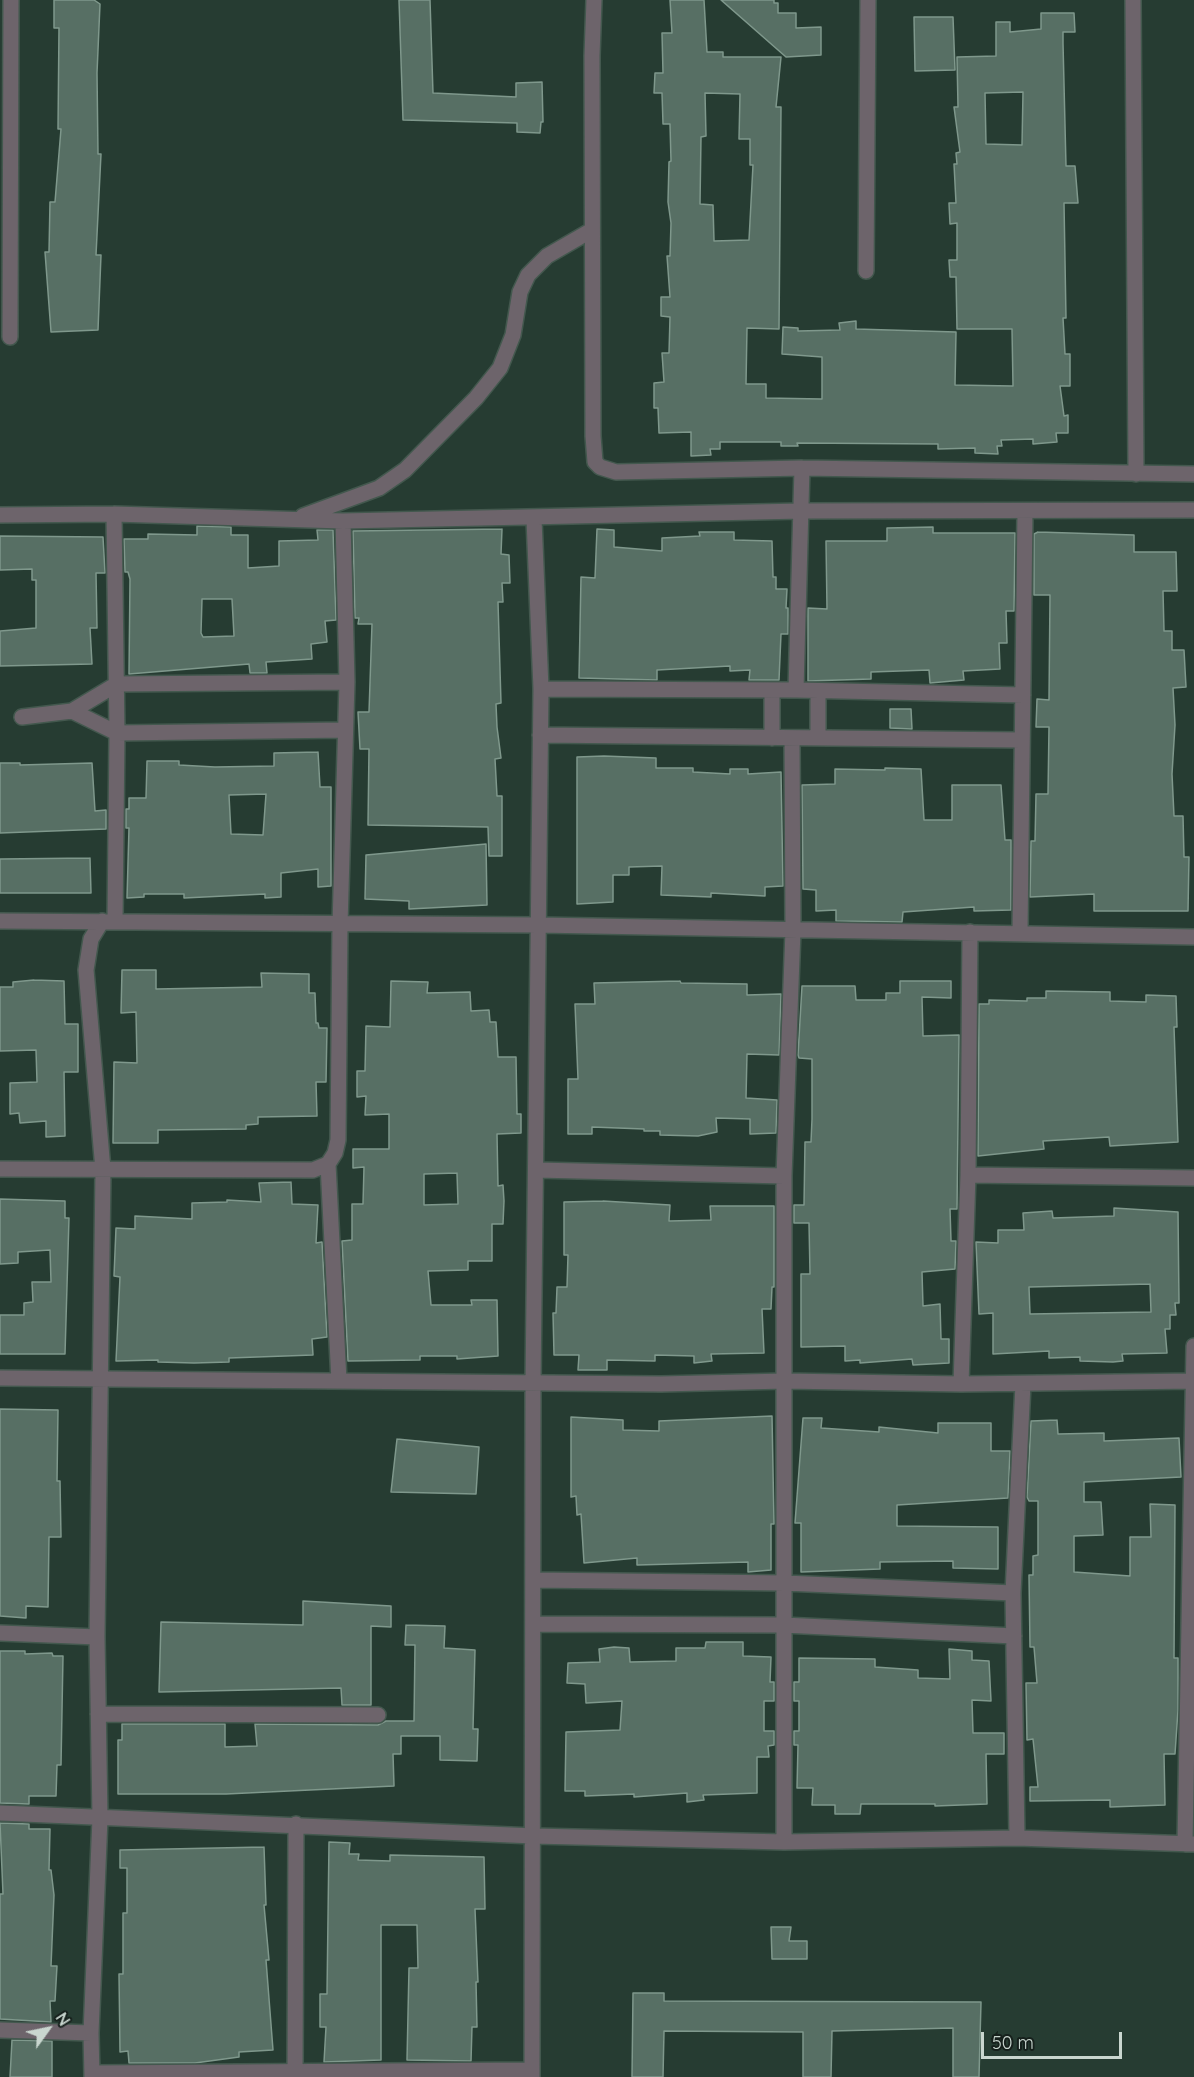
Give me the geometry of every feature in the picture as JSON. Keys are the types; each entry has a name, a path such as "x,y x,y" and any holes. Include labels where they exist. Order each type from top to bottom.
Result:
{"street":[{"path":"10,337 5,280 11,0"},
{"path":"594,0 592,230 596,462 616,472 802,468 1194,474"},
{"path":"866,271 868,0"},
{"path":"1133,0 1136,474"},
{"path":"295,518 379,488 405,470 476,398 500,368 513,335 520,292 528,275 547,256 592,230"},
{"path":"796,690 802,468"},
{"path":"0,515 114,514 343,521 801,512 1194,510 1194,516"},
{"path":"1020,932 1025,512"},
{"path":"114,514 117,733 108,921 91,939 86,970 103,1170 97,1637 100,1818 91,2033 92,2075 532,2073 533,1384 541,689 534,519"},
{"path":"339,1381 328,1164 335,1153 338,1140 340,925 347,682 343,521"},
{"path":"22,717 72,711 117,684 347,682"},
{"path":"541,689 796,690 1023,695"},
{"path":"772,691 772,738"},
{"path":"818,691 818,737"},
{"path":"72,711 117,733 345,730"},
{"path":"540,735 1021,740"},
{"path":"784,1842 784,1176 793,930 792,738"},
{"path":"0,921 539,925 1020,932 1194,937"},
{"path":"961,1384 968,1175 970,932"},
{"path":"0,1169 313,1170 328,1164"},
{"path":"537,1170 784,1176"},
{"path":"968,1175 1194,1178"},
{"path":"0,1813 534,1836 784,1842 1017,1838 1190,1844 1194,1346"},
{"path":"0,1378 533,1384 784,1381 1023,1384 1193,1381"},
{"path":"1017,1838 1013,1593 1023,1384"},
{"path":"533,1580 784,1583 1013,1593"},
{"path":"534,1624 783,1625 1014,1636"},
{"path":"0,1633 97,1637"},
{"path":"98,1713 378,1715"},
{"path":"296,1824 296,2075"},
{"path":"0,2030 91,2033"}],"building":[{"path":"54,0 94,0 100,4 97,73 98,154 101,154 96,255 101,255 98,330 51,332 45,252 49,252 50,202 55,202 61,129 58,129 59,28 54,28"},
{"path":"399,0 430,0 433,93 516,97 516,83 542,82 543,122 541,122 540,133 517,132 517,123 403,120"},
{"path":"670,0 704,0 707,52 723,52 723,57 781,57 776,107 781,107 779,329 747,328 746,384 766,384 766,398 822,399 822,357 782,354 783,327 798,328 798,331 840,330 839,323 856,321 856,329 956,332 955,385 1013,386 1012,329 957,329 956,277 950,277 949,260 957,260 957,223 950,224 949,203 956,203 954,164 957,164 956,153 960,152 954,107 958,107 957,57 996,56 996,22 1010,22 1010,32 1041,29 1041,13 1074,13 1075,32 1063,32 1066,166 1075,166 1078,203 1064,203 1066,318 1063,318 1065,354 1070,354 1070,386 1060,386 1064,416 1068,415 1068,433 1056,433 1057,442 1033,444 1033,439 1001,440 1002,446 997,446 998,454 975,453 975,448 938,449 938,444 797,443 798,446 781,446 781,442 720,442 720,449 710,449 711,455 691,456 691,432 659,433 658,408 654,408 654,383 664,382 662,353 669,353 670,317 661,316 661,297 670,297 667,256 670,256 671,223 668,202 669,162 671,161 670,124 663,124 662,93 654,93 655,73 663,73 662,33 672,33","holes":["1023,92 1022,145 986,144 985,93","705,93 740,94 739,139 750,139 750,165 753,165 749,240 714,241 713,205 700,204 701,137 706,136"]},
{"path":"721,0 774,0 774,3 778,3 778,13 796,13 796,28 821,27 821,55 786,57"},
{"path":"914,17 953,17 955,70 915,71"},
{"path":"197,526 231,527 231,535 248,535 248,568 279,566 279,541 318,540 317,530 333,530 336,620 325,621 327,642 311,644 312,659 266,662 267,673 250,673 249,664 129,674 130,579 128,572 125,572 124,539 148,539 148,534 197,535","holes":["202,599 232,599 234,636 203,637 201,633"]},
{"path":"933,527 933,533 1015,533 1014,611 1006,611 1007,643 999,643 1000,669 963,671 964,680 930,683 929,670 871,672 871,679 808,681 808,608 827,609 826,541 887,541 887,528"},
{"path":"502,529 501,554 509,555 510,583 502,583 503,602 498,602 501,703 496,704 501,758 495,759 497,796 502,796 502,856 489,856 488,827 368,825 369,749 360,749 358,712 369,712 372,624 358,624 359,618 355,618 353,531"},
{"path":"597,529 614,530 614,547 662,551 662,538 700,536 699,532 734,532 734,540 772,541 773,577 776,577 776,589 787,589 786,608 788,608 788,634 781,634 779,680 749,680 750,670 730,671 730,666 657,670 657,680 579,678 581,577 595,578"},
{"path":"1038,532 1134,535 1134,552 1176,552 1177,591 1163,591 1164,631 1172,631 1172,650 1184,650 1186,687 1173,688 1175,725 1172,774 1174,816 1183,816 1184,857 1189,857 1188,911 1094,911 1094,894 1030,897 1031,841 1035,841 1036,794 1048,794 1049,727 1036,727 1037,699 1049,700 1050,595 1034,595 1034,534"},
{"path":"0,536 103,537 105,573 96,573 97,628 90,628 92,664 0,666 0,631 36,628 36,580 32,580 32,569 0,570"},
{"path":"890,709 911,709 912,729 890,728"},
{"path":"318,752 320,787 331,787 331,886 318,887 318,869 281,873 281,897 265,898 265,894 184,898 184,894 144,894 144,897 127,898 129,828 126,828 126,809 129,809 129,798 146,798 147,761 179,761 179,765 215,767 274,766 274,753","holes":["266,794 263,835 231,834 229,795"]},
{"path":"577,757 656,758 656,768 693,768 693,772 730,774 730,769 748,769 748,774 781,772 783,886 765,887 765,896 711,893 711,897 661,895 662,866 629,867 629,875 613,875 613,902 577,904"},
{"path":"0,763 20,763 20,765 92,763 95,811 106,810 106,829 0,833"},
{"path":"885,768 921,769 924,820 952,820 952,785 1001,785 1005,840 1011,840 1011,910 974,911 974,907 903,912 902,922 836,921 836,910 816,911 816,890 803,889 802,785 835,784 835,769 885,770"},
{"path":"486,844 487,905 409,909 409,901 365,899 366,855"},
{"path":"90,858 91,893 0,893 0,859"},
{"path":"122,970 156,970 156,989 262,987 261,973 309,974 309,993 315,993 316,1023 319,1028 327,1028 326,1082 316,1082 317,1116 258,1117 258,1124 246,1125 246,1129 158,1130 158,1143 113,1143 114,1062 137,1063 136,1012 121,1013"},
{"path":"64,981 65,1024 78,1024 78,1072 64,1072 65,1136 46,1137 46,1121 20,1123 19,1113 10,1114 10,1083 37,1082 36,1050 0,1051 0,987 13,987 13,982"},
{"path":"391,981 428,982 427,993 470,992 471,1011 489,1010 490,1022 496,1022 498,1057 516,1057 517,1114 521,1114 521,1133 497,1134 498,1186 503,1185 504,1201 503,1224 492,1224 492,1261 468,1261 468,1270 428,1271 431,1305 472,1305 471,1300 497,1300 498,1356 457,1359 457,1356 420,1356 420,1360 348,1361 342,1241 352,1240 352,1204 363,1204 364,1167 353,1168 353,1149 389,1149 389,1114 365,1115 366,1096 357,1097 357,1071 365,1071 366,1026 390,1027","holes":["457,1173 458,1204 424,1205 424,1174"]},
{"path":"680,981 681,983 747,984 747,995 781,994 779,1055 747,1054 746,1098 777,1100 776,1133 750,1134 750,1119 716,1118 717,1132 698,1136 660,1135 660,1131 644,1131 644,1129 592,1127 592,1134 568,1134 568,1079 578,1079 575,1004 595,1004 594,983"},
{"path":"900,981 951,981 951,998 922,997 923,1036 959,1035 957,1209 950,1209 951,1241 956,1241 955,1269 922,1272 923,1306 940,1304 941,1339 949,1339 949,1363 913,1365 912,1359 860,1363 860,1360 845,1361 845,1346 801,1347 801,1274 810,1274 809,1223 794,1223 794,1205 804,1205 805,1142 811,1142 812,1119 812,1059 799,1058 798,1055 802,986 855,986 856,1000 886,1000 886,993 900,993"},
{"path":"1046,991 1110,992 1110,1001 1146,1002 1146,995 1176,996 1177,1027 1174,1027 1178,1142 1110,1146 1109,1137 1043,1141 1044,1149 978,1156 979,1004 989,1004 989,1000 1027,1001 1027,998 1046,998"},
{"path":"291,1182 292,1204 318,1205 316,1243 322,1242 327,1337 312,1339 313,1355 229,1358 229,1362 116,1361 120,1277 114,1276 116,1228 135,1229 135,1216 192,1219 192,1203 227,1202 227,1200 261,1202 259,1183"},
{"path":"0,1199 65,1201 65,1218 69,1218 65,1354 0,1354 0,1315 24,1315 24,1303 33,1302 32,1282 51,1282 50,1250 18,1252 18,1263 0,1264"},
{"path":"603,1201 670,1205 669,1221 711,1220 710,1206 774,1206 774,1287 772,1287 771,1309 762,1309 764,1353 711,1354 712,1361 694,1363 694,1356 655,1355 655,1361 607,1360 607,1370 578,1370 579,1355 554,1355 553,1313 556,1313 557,1287 567,1287 568,1255 564,1255 564,1202"},
{"path":"1114,1208 1178,1212 1179,1303 1175,1303 1176,1315 1170,1315 1170,1329 1165,1329 1167,1353 1122,1354 1123,1361 1113,1362 1080,1361 1080,1357 1049,1358 1049,1351 993,1354 993,1313 979,1314 976,1242 998,1243 998,1230 1024,1230 1023,1213 1052,1211 1053,1218 1114,1216","holes":["1150,1284 1151,1312 1030,1314 1029,1287"]},
{"path":"0,1409 58,1410 57,1481 60,1481 61,1537 49,1537 48,1607 26,1606 26,1618 0,1616"},
{"path":"772,1416 774,1524 771,1524 771,1570 748,1572 748,1562 637,1565 637,1558 584,1563 581,1514 577,1515 576,1496 571,1497 571,1417 623,1420 623,1430 659,1431 659,1421"},
{"path":"803,1418 822,1418 821,1428 879,1432 879,1427 938,1433 938,1423 991,1423 991,1451 1010,1451 1008,1498 897,1505 897,1526 998,1527 998,1569 953,1568 953,1561 880,1562 880,1569 801,1572 801,1523 795,1523"},
{"path":"1057,1420 1058,1434 1104,1433 1104,1441 1179,1438 1181,1477 1084,1482 1084,1502 1101,1502 1103,1535 1074,1536 1074,1572 1130,1576 1130,1537 1151,1537 1150,1504 1175,1505 1174,1658 1178,1658 1178,1710 1175,1754 1164,1754 1165,1805 1110,1807 1110,1800 1030,1801 1030,1787 1038,1787 1033,1739 1027,1740 1026,1683 1037,1683 1034,1647 1030,1647 1029,1575 1033,1575 1033,1556 1038,1555 1038,1501 1029,1501 1027,1497 1031,1421"},
{"path":"397,1439 479,1447 476,1494 391,1492"},
{"path":"303,1601 391,1606 391,1627 371,1626 371,1705 342,1705 341,1688 159,1692 161,1622 303,1625"},
{"path":"406,1625 445,1626 444,1648 475,1650 473,1729 478,1729 477,1761 440,1760 440,1736 401,1736 401,1754 393,1754 394,1786 226,1794 118,1794 118,1740 122,1740 122,1724 225,1724 225,1747 257,1746 255,1724 378,1725 386,1721 414,1721 415,1645 405,1645"},
{"path":"706,1642 743,1642 743,1656 771,1657 770,1682 774,1682 774,1701 764,1701 764,1731 774,1731 774,1745 768,1746 769,1757 757,1757 757,1793 703,1795 704,1800 687,1802 687,1793 634,1797 634,1794 585,1796 585,1791 565,1791 566,1732 620,1730 622,1701 586,1703 585,1684 567,1683 568,1663 600,1662 599,1649 614,1647 629,1648 630,1662 676,1661 676,1648 705,1648"},
{"path":"949,1649 972,1651 972,1660 989,1661 991,1701 972,1700 973,1733 1004,1733 1004,1754 986,1754 987,1804 935,1806 935,1804 861,1804 860,1814 835,1814 835,1805 812,1805 813,1788 797,1788 798,1745 794,1745 794,1731 799,1731 799,1701 794,1701 794,1682 799,1682 799,1658 875,1659 875,1667 918,1670 918,1678 950,1679"},
{"path":"0,1651 25,1651 25,1654 52,1653 53,1656 63,1656 61,1765 57,1765 56,1796 29,1796 29,1804 0,1803"},
{"path":"0,1823 29,1824 29,1829 50,1829 49,1870 51,1870 54,1895 51,1966 57,1966 55,2001 50,2001 51,2022 0,2019 0,1894 3,1894"},
{"path":"329,1842 350,1843 349,1854 359,1854 358,1860 390,1861 390,1855 484,1857 485,1909 475,1909 477,2027 472,2027 471,2061 407,2060 409,1968 418,1968 417,1925 381,1925 381,2060 324,2062 326,2027 320,2027 320,1994 327,1994"},
{"path":"264,1847 266,1905 264,1905 269,1960 266,1960 273,2050 239,2052 239,2057 195,2063 129,2063 128,2051 120,2052 119,1974 123,1974 123,1913 127,1913 127,1868 120,1868 120,1850"},
{"path":"771,1927 791,1927 789,1941 807,1941 807,1959 772,1959"},
{"path":"633,1993 664,1993 664,2001 981,2002 979,2077 953,2077 953,2028 832,2031 831,2077 803,2077 803,2032 664,2031 663,2077 632,2077"},
{"path":"12,2040 52,2041 52,2077 10,2077"}]}
